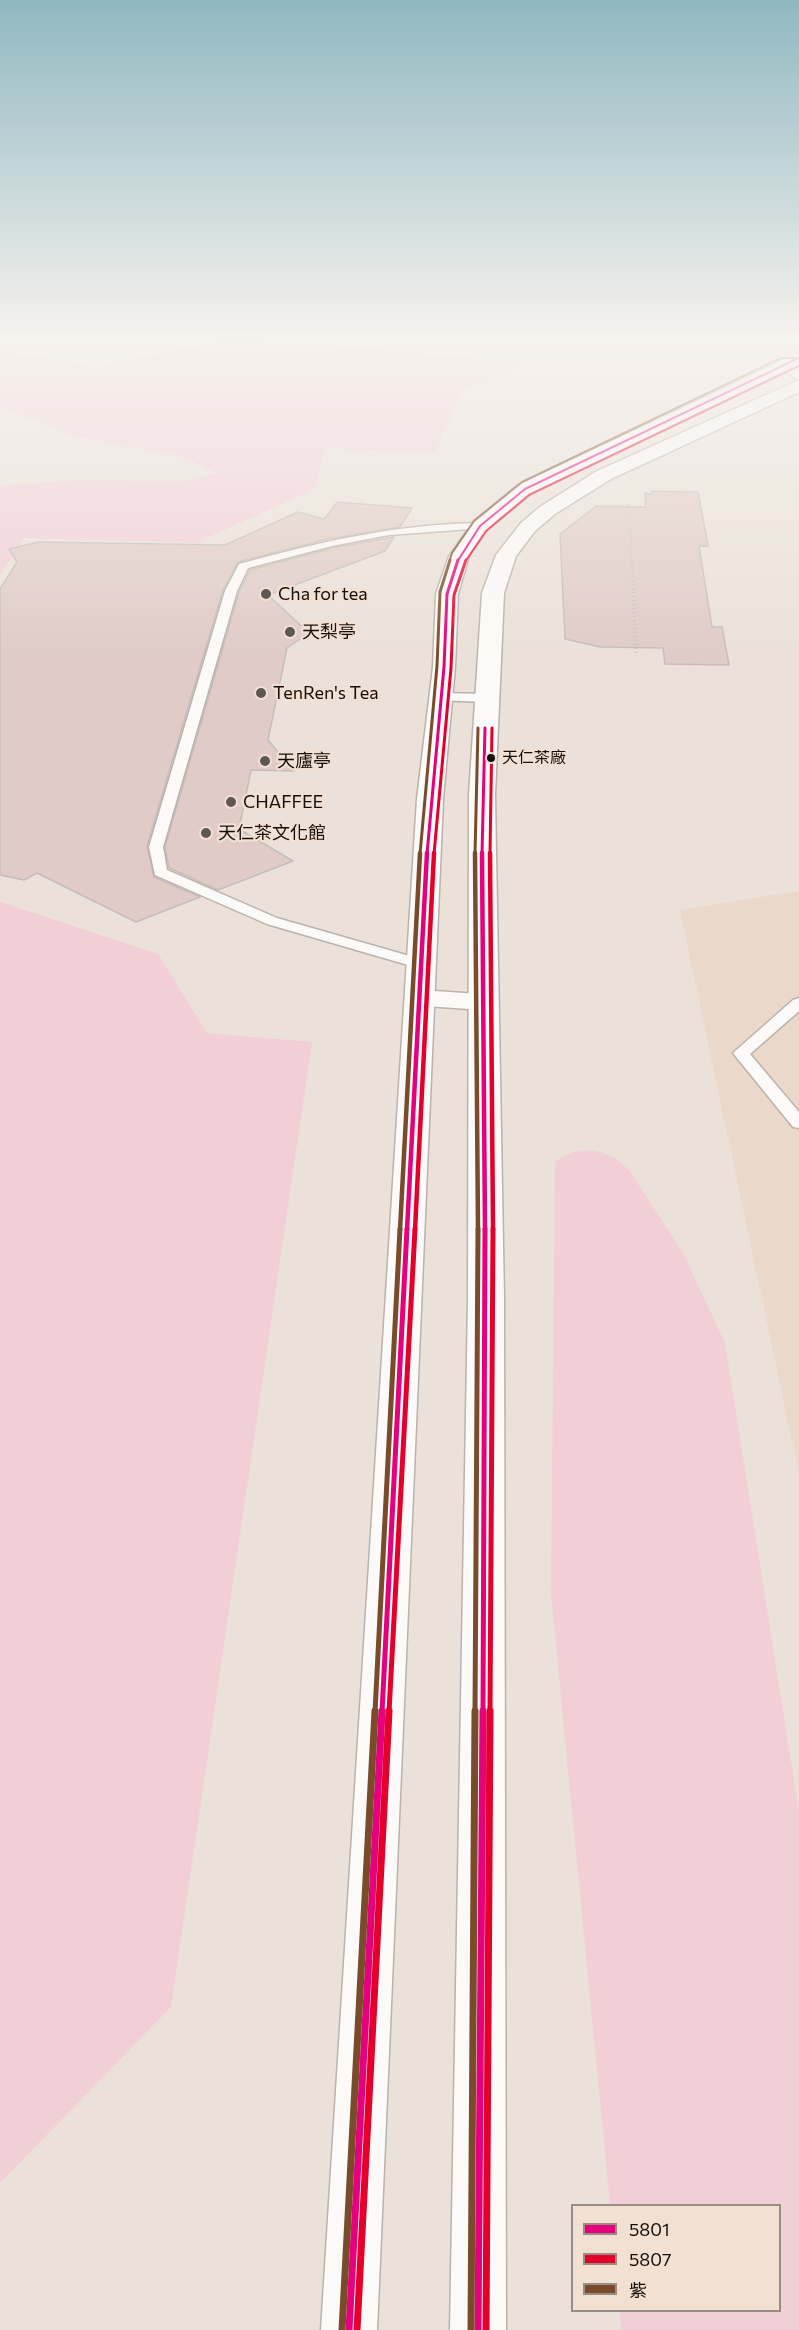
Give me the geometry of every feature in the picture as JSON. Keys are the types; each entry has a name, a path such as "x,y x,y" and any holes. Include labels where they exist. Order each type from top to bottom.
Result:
{"main road":[{"path":"349,2330 430,799 441,697 447,594 459,556 480,525 525,489 629,442"},
{"path":"478,2330 486,1299 482,795 493,593 506,555 528,527 604,475 676,442"},
{"path":"420,999 484,1001"}],"lane":[{"path":"422,964 272,921 160,872 156,847 231,591 243,566 346,538 431,525 480,525"},
{"path":"441,697 487,698"},
{"path":"799,1003 741,1053 799,1123"}],"path":[{"path":"566,499 629,504 636,656"}],"shaded area":[{"path":"105,442 440,442 435,453 326,448 314,489 196,543 24,538 0,575 0,486 75,480 184,481 216,473 183,457"},
{"path":"799,891 799,1474 680,910"},
{"path":"0,902 158,954 207,1033 312,1042 171,2007 0,2183"},
{"path":"589,1150 601,1152 615,1158 629,1170 683,1253 725,1343 799,1812 799,2330 621,2330 620,2312 781,2312 781,2204 610,2204 551,1594 555,1161 573,1152"}],"building":[{"path":"652,491 698,492 708,546 699,546 712,627 722,627 729,665 665,664 663,648 600,647 565,639 560,534 596,506 646,507 645,493 652,494"},
{"path":"337,502 412,508 400,527 328,539 238,562 223,590 147,846 154,877 200,897 136,922 37,873 24,880 0,875 0,589 17,562 9,549 39,542 225,545 298,512 324,519"},
{"path":"394,537 385,551 268,595 309,633 287,648 268,740 294,771 251,770 239,829 293,861 218,890 169,868 165,847 239,592 250,570 333,548"}],"transit line":[{"name":"紫","path":"342,2330 423,799 437,666 440,592 452,553 474,521 522,482 606,442"},
{"name":"5801","path":"349,2330 430,799 444,667 447,594 459,556 480,526 525,489 624,442"},
{"name":"5807","path":"357,2330 437,800 451,668 454,595 466,559 486,531 529,495 640,442"},
{"name":"紫","path":"471,2330 478,1299 475,795 478,728"},
{"name":"5801","path":"478,2330 486,1299 482,795 485,728"},
{"name":"5807","path":"486,2330 493,1299 490,795 492,728"}],"place":[{"name":"Cha for tea","path":"266,594"},
{"name":"天梨亭","path":"290,632"},
{"name":"TenRen's Tea","path":"261,693"},
{"name":"天仁茶廠","path":"491,758"},
{"name":"天廬亭","path":"265,761"},
{"name":"CHAFFEE","path":"231,802"},
{"name":"天仁茶文化館","path":"206,833"}]}
